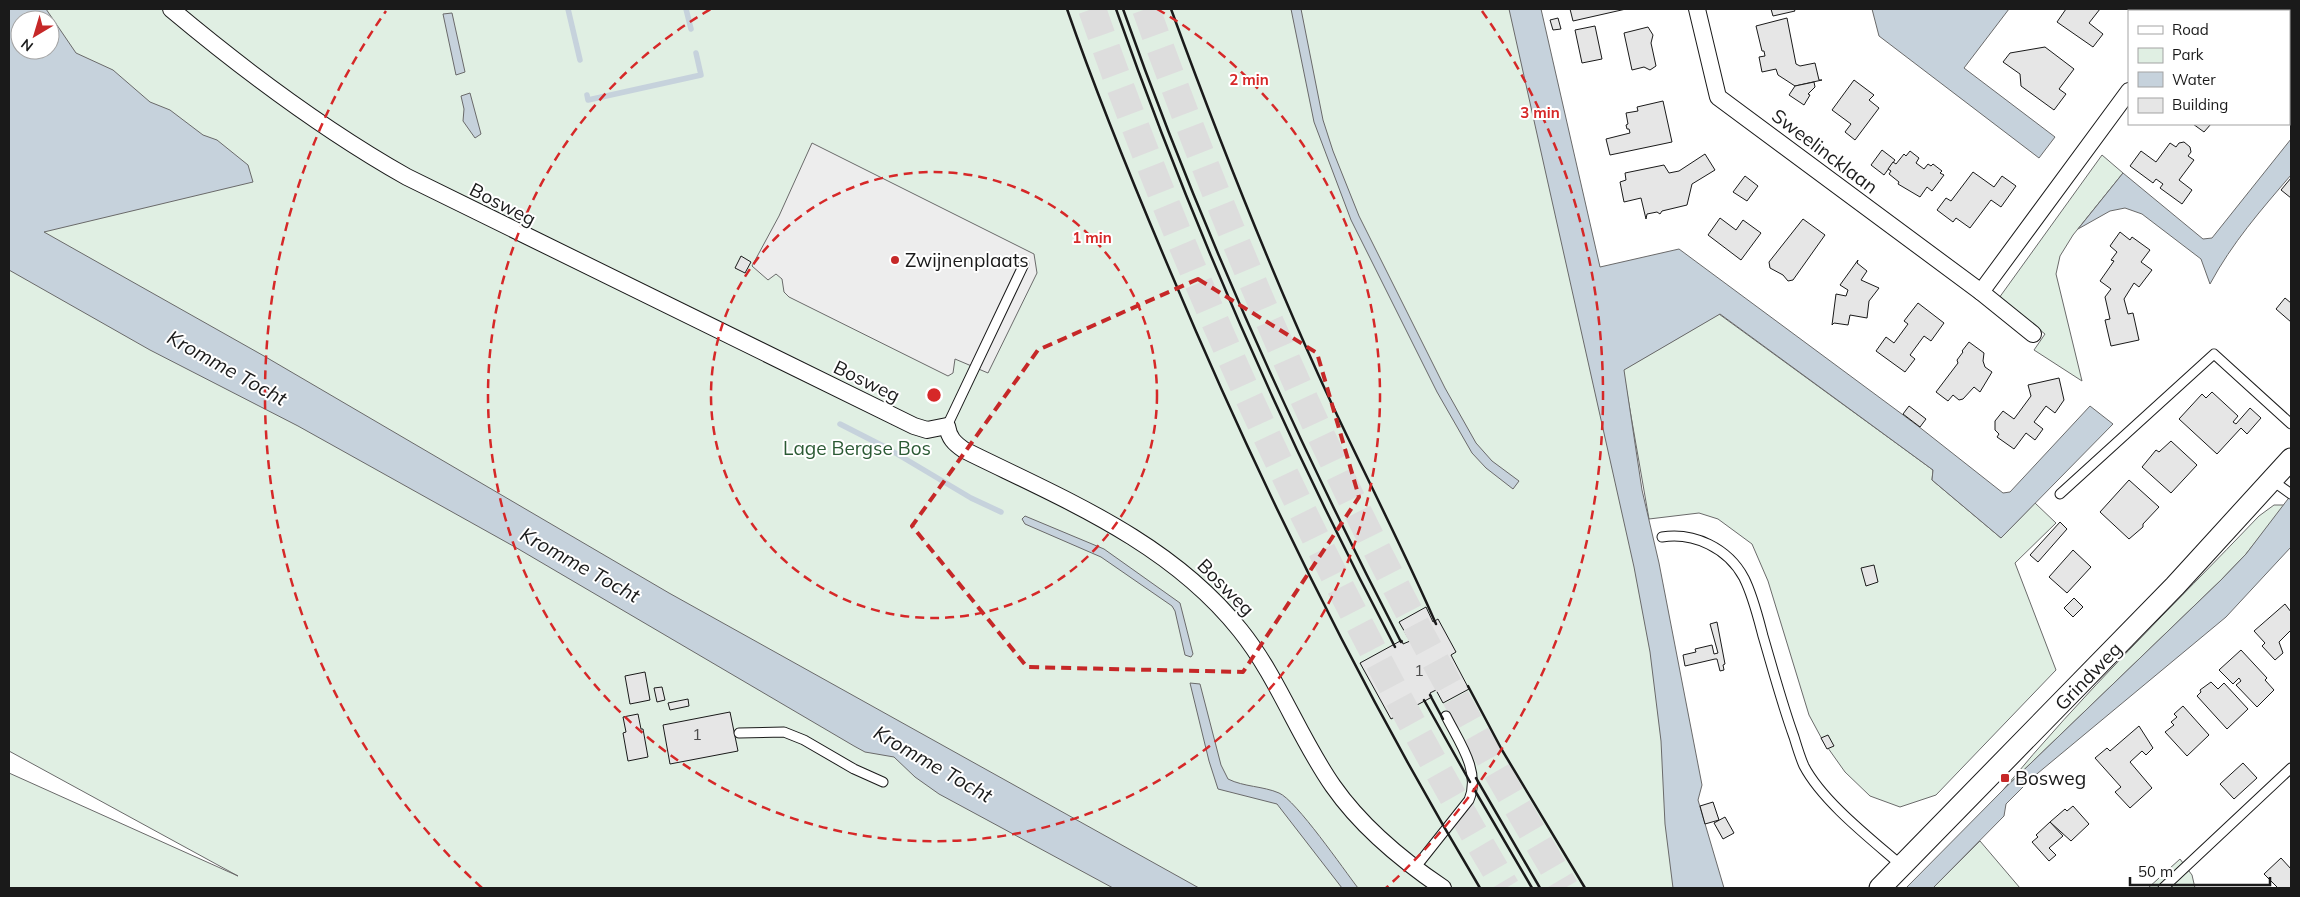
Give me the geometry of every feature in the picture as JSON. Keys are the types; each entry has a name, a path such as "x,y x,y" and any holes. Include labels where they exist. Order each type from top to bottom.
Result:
{"street":[{"name":"Bosweg","path":"171,9 221,51 291,104 375,160 406,178 914,426 927,430 947,426 948,435 954,444 1115,525 1169,560 1210,596 1240,629 1263,661 1333,786 1361,819 1415,868 1443,888"},
{"name":"Sweelincklaan","path":"1697,9 1718,97 1981,292 2033,334"},
{"path":"1981,292 2128,92"},
{"name":"Grindweg","path":"1880,888 2170,592 2282,488 2291,460"}],"lane":[{"path":"947,426 1024,264"},
{"path":"2060,494 2214,354 2291,424"},
{"path":"1662,537 1673,535 1694,537 1714,546 1728,558 1744,577 1756,610 1788,721 1804,766 1831,802 1902,866"},
{"path":"1415,868 1468,800 1472,791 1471,770 1467,756 1446,716"},
{"path":"738,733 784,732 804,740 854,769 883,782"},
{"path":"2163,888 2291,768"}],"highlighted area":[{"path":"1198,279 1317,353 1359,497 1243,672 1027,667 912,526 1038,350"}],"green space":[{"name":"Lage Bergse Bos","path":"9,9 1522,9 1705,888 9,888 9,773 238,876 9,751"},
{"path":"2102,155 2123,173 2073,235 2060,256 2056,274 2082,381 2034,350 2045,334 1999,298"},
{"path":"1719,314 1933,470 1932,480 2001,538 2035,503 2056,523 2015,563 2056,670 1936,795 1900,807 1870,796 1845,772 1823,741 1809,715 1768,581 1752,544 1718,519 1699,513 1649,519 1623,370"},
{"path":"2274,505 2285,505 2246,554 2003,790 2064,719 2128,651 2259,516"},
{"path":"1980,841 2020,888 1933,888"},
{"path":"2180,859 2192,875 2195,888 2148,888"}],"shaded area":[{"name":"Zwijnenplaats","path":"812,143 1034,254 1037,273 988,373 955,359 953,373 948,376 789,297 784,292 782,279 776,274 768,280 752,266 779,216"}],"water":[{"name":"Kromme Tocht","path":"9,9 47,10 10,10 10,60 60,60 60,30 76,53 113,70 150,102 170,110 203,135 217,140 248,165 253,182 44,232 264,356 669,593 1199,888 1113,888 939,794 915,777 894,757 865,752 854,746 515,547 298,426 150,350 9,270"},
{"path":"1291,9 1301,9 1323,120 1333,151 1359,216 1445,388 1476,443 1492,461 1519,481 1513,489 1486,468 1472,453 1437,392 1351,220 1314,122"},
{"path":"1509,9 1541,9 1600,267 1679,249 1918,426 2003,493 2010,492 2090,406 2113,424 2001,538 1932,480 1933,470 1720,314 1624,370 1642,490 1659,563 1702,785 1698,800 1724,888 1673,888 1665,824 1661,741 1650,652 1634,567"},
{"path":"1872,9 2009,9 1964,68 2055,137 2039,158 1879,36"},
{"path":"452,13 465,72 456,75 443,14"},
{"path":"470,93 481,134 475,138 463,121 464,109 461,96"},
{"path":"2291,139 2291,175 2237,241 2210,284 2201,259 2142,214 2125,208 2110,211 2078,229 2123,173 2203,239 2212,238"},
{"path":"2291,495 2291,547 2226,617 2032,778 2006,804 2004,816 1933,888 1906,888 2003,790 2221,580 2246,554"},
{"path":"1025,516 1104,549 1180,603 1193,654 1191,657 1185,655 1175,611 1172,606 1101,557 1025,524 1022,519"},
{"path":"1190,683 1200,684 1221,765 1228,779 1240,784 1273,791 1287,798 1308,821 1358,888 1342,888 1277,804 1218,789 1209,761"}],"building":[{"path":"1570,9 1626,9 1573,21"},
{"path":"1771,9 1794,9 1795,11 1773,16"},
{"path":"2066,9 2100,9 2089,23 2103,34 2093,47 2057,22"},
{"path":"1558,18 1561,29 1553,30 1550,20"},
{"path":"1787,18 1796,64 1800,66 1815,63 1819,80 1822,80 1795,86 1778,75 1776,69 1762,72 1759,57 1765,56 1756,26"},
{"path":"1595,26 1602,59 1582,63 1575,30"},
{"path":"1648,27 1653,35 1651,43 1656,66 1650,70 1644,67 1632,70 1624,33"},
{"path":"2045,47 2074,69 2059,89 2066,94 2054,110 2021,86 2020,74 2003,62 2010,53"},
{"path":"1854,80 1874,95 1869,100 1879,108 1855,140 1845,132 1851,124 1832,110"},
{"path":"1814,82 1815,87 1808,94 1810,95 1804,105 1789,95 1795,86"},
{"path":"1663,101 1672,142 1610,155 1606,139 1630,133 1626,125 1628,124 1626,113 1638,111 1637,107"},
{"path":"2194,125 2210,125 2204,132"},
{"path":"2184,142 2190,147 2191,152 2188,156 2194,160 2179,180 2192,190 2182,204 2160,188 2163,184 2156,179 2153,183 2130,166 2141,151 2156,162 2170,143 2176,147 2179,143"},
{"path":"1882,150 1895,160 1884,175 1871,165"},
{"path":"1910,151 1919,158 1916,163 1924,169 1928,164 1931,166 1933,164 1944,175 1932,191 1927,187 1920,197 1898,184 1899,182 1889,174 1891,171 1888,169 1893,162 1896,164 1904,154 1906,156"},
{"path":"1705,154 1715,170 1692,184 1687,205 1662,211 1660,214 1657,212 1647,214 1646,219 1641,198 1624,202 1620,182 1626,180 1625,173 1664,165 1669,173 1679,171"},
{"path":"1973,172 1994,187 2002,176 2016,186 2001,207 1991,200 1970,228 1956,218 1953,222 1937,210 1946,198 1951,201"},
{"path":"1745,176 1758,186 1747,201 1733,192"},
{"path":"2291,178 2291,198 2281,190"},
{"path":"1720,218 1736,230 1743,220 1761,233 1741,260 1708,235"},
{"path":"1803,219 1825,235 1793,280 1788,281 1783,275 1770,268 1769,262"},
{"path":"2120,232 2130,240 2132,237 2150,250 2141,262 2152,270 2139,287 2134,283 2124,299 2128,314 2133,313 2139,340 2111,346 2105,320 2110,319 2105,297 2111,289 2100,281 2114,261 2111,260 2117,252 2110,246"},
{"path":"741,256 751,262 745,273 735,268"},
{"path":"1858,260 1857,263 1867,271 1861,280 1879,288 1869,301 1867,318 1850,315 1848,325 1834,323 1832,325 1836,294 1846,296 1848,290 1840,285"},
{"path":"2285,298 2291,303 2291,322 2276,309"},
{"path":"1918,303 1944,323 1931,341 1924,336 1910,355 1915,359 1905,372 1876,351 1886,337 1894,343 1908,324 1904,321"},
{"path":"1969,342 1984,353 1983,361 1985,367 1992,372 1980,392 1974,387 1963,399 1959,400 1953,395 1948,401 1936,392 1958,363 1957,360"},
{"path":"2059,378 2064,400 2055,413 2046,406 2034,422 2043,429 2035,440 2026,433 2014,449 1997,437 1999,434 1995,430 1995,421 2003,411 2014,419 2031,396 2028,385"},
{"path":"2212,392 2238,416 2233,422 2236,424 2250,408 2261,418 2247,434 2241,428 2217,454 2179,419 2202,394 2206,398"},
{"path":"1909,406 1926,419 1920,427 1903,414"},
{"path":"2171,441 2197,465 2171,493 2142,467 2156,450 2159,452"},
{"path":"2129,480 2159,507 2143,524 2143,527 2129,539 2100,512"},
{"path":"2060,522 2067,529 2038,562 2030,555"},
{"path":"2073,550 2091,567 2067,593 2049,577"},
{"path":"1874,565 1878,582 1866,586 1861,568"},
{"path":"2074,598 2083,607 2073,617 2064,608"},
{"path":"2285,604 2291,612 2291,630 2279,642 2283,653 2275,660 2262,646 2265,643 2254,631"},
{"path":"1426,607 1433,622 1438,619 1456,652 1451,655 1469,689 1443,703 1436,690 1430,693 1432,697 1391,719 1360,663 1402,640 1403,644 1410,641 1399,622"},
{"path":"1717,622 1725,664 1723,665 1724,670 1720,671 1717,659 1685,666 1683,655 1696,652 1695,649 1712,645 1714,654 1718,653 1710,624"},
{"path":"2241,650 2267,678 2265,680 2274,690 2257,707 2236,685 2241,681 2239,678 2233,684 2219,670"},
{"path":"645,672 650,700 630,704 625,676"},
{"path":"2211,682 2218,689 2224,683 2248,709 2227,729 2197,696 2201,692 2200,690"},
{"path":"662,687 665,700 657,702 654,688"},
{"path":"688,699 689,706 670,710 668,703"},
{"path":"2183,706 2209,735 2187,756 2165,732 2174,725 2171,722 2177,717 2174,714"},
{"path":"730,712 738,751 670,764 663,725"},
{"path":"638,714 648,757 628,761 623,733 626,732 623,717"},
{"path":"2139,726 2153,748 2146,755 2142,751 2130,762 2152,788 2130,808 2115,792 2121,787 2095,758 2107,748 2110,751"},
{"path":"1828,735 1834,746 1827,749 1821,738"},
{"path":"2243,763 2257,778 2234,799 2220,784"},
{"path":"1713,802 1719,820 1705,824 1700,806"},
{"path":"2073,806 2089,824 2071,841 2050,822 2065,809 2067,811"},
{"path":"1725,817 1734,833 1723,839 1714,823"},
{"path":"2050,822 2063,836 2049,848 2056,855 2049,861 2032,842 2038,837 2036,835"},
{"path":"2281,858 2291,869 2291,888 2278,888 2264,874"}],"waterway":[{"path":"568,9 580,60"},
{"path":"686,9 691,29"},
{"path":"587,95 588,100 701,75 696,53"},
{"path":"840,424 887,448 971,498 1001,512"}],"tunnel":[{"path":"1092,9 1134,123 1179,236 1277,459 1386,676 1506,888"},
{"path":"1146,9 1225,216 1314,421 1379,554 1446,681 1565,888"}],"wall":[{"path":"1067,9 1130,175 1240,430 1354,662 1436,814 1480,888"},
{"path":"1116,9 1177,172 1244,333 1317,491 1395,647"},
{"path":"1123,9 1184,171 1251,330 1324,487 1401,642"},
{"path":"1171,9 1241,193 1298,329 1436,624"},
{"path":"1468,686 1502,750 1585,888"},
{"path":"1430,695 1443,719"},
{"path":"1424,700 1470,782"},
{"path":"1476,778 1540,888"},
{"path":"1474,789 1532,888"}],"place":[{"name":"Zwijnenplaats","path":"895,260"},
{"name":"Bosweg","path":"2005,778"}]}
